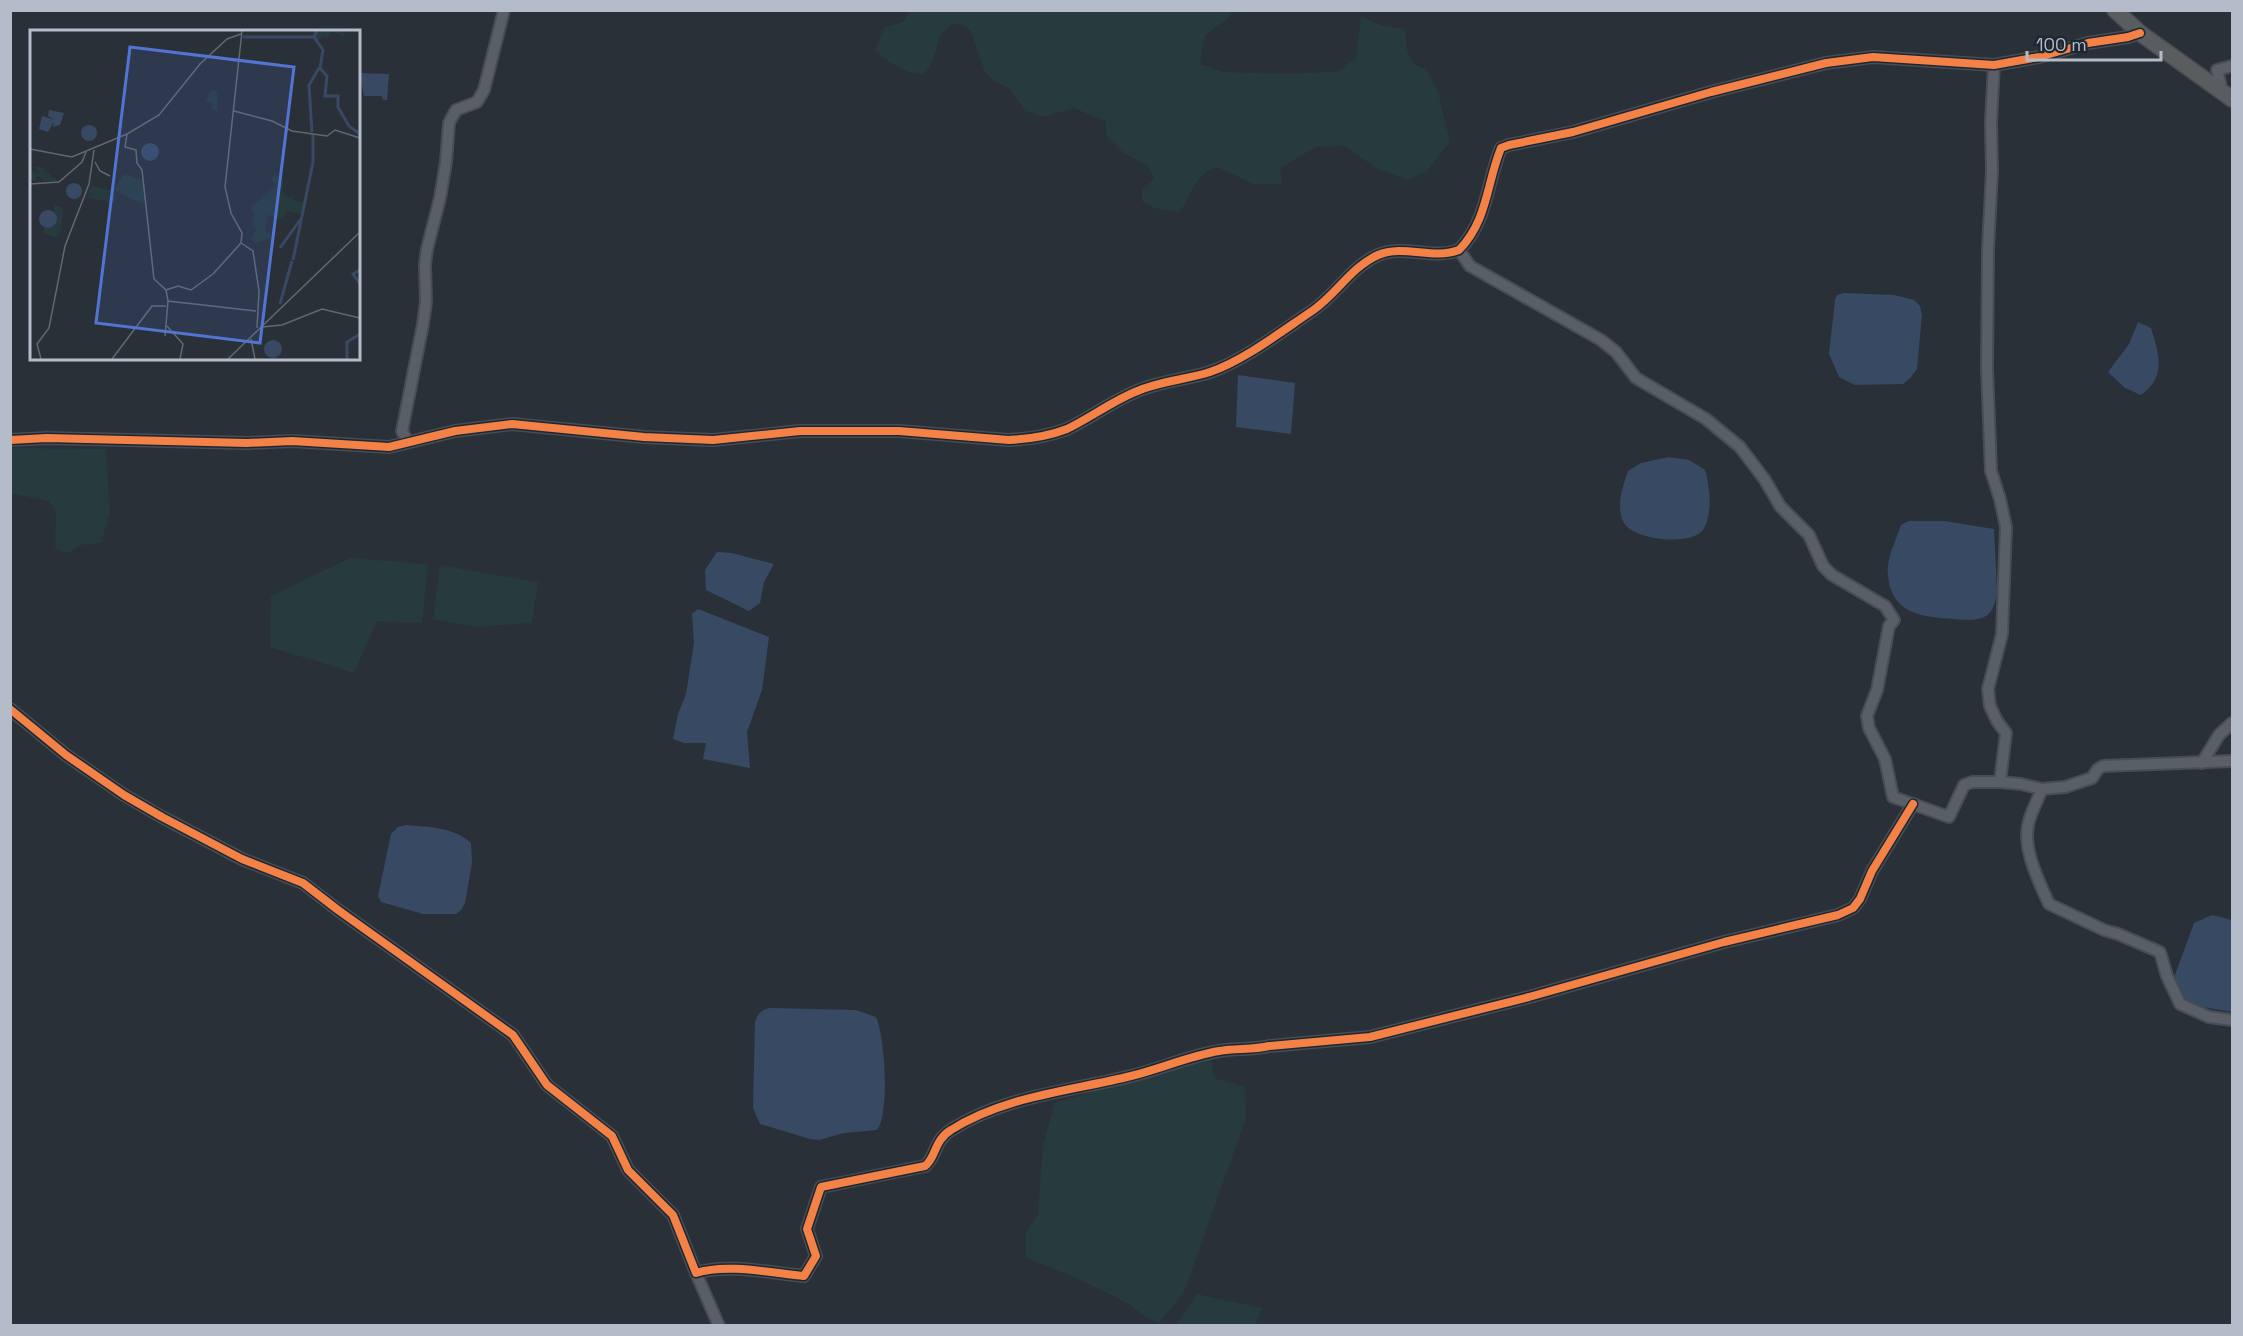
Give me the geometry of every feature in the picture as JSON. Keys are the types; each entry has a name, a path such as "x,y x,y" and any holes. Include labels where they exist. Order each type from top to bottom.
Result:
{"highway":[{"path":"2115,10 2140,33 2227,95"}],"street":[{"path":"408,442 402,431 423,324 426,302 427,249 442,189 449,123 456,110 477,102 483,90 504,10"},
{"path":"10,440 47,438 247,443 292,441 389,447 475,427 512,424 644,437 713,440 800,431 898,431 1009,440 1026,439 1066,429 1135,392 1171,380 1209,372 1232,362 1315,309 1349,276 1378,255 1411,250 1440,254 1459,250 1478,227 1486,203 1493,168 1501,148 1509,145 1573,132 1711,92 1826,63 1873,57 1994,65 2039,57 2088,43 2140,33"},
{"path":"1994,65 1986,369 1991,471 2001,499 2006,526 2002,634 1988,689 1990,706 2006,733 2000,782"},
{"path":"2227,95 2217,70 2232,66"},
{"path":"1459,250 1470,267 1601,340 1616,352 1636,378 1706,419 1740,447 1765,480 1780,506 1809,535 1823,566 1832,575 1885,606 1894,620 1889,626 1877,690 1867,716 1869,728 1885,759 1893,797 1949,817 1964,785 1972,782 2021,784 2042,789 2065,787 2092,778 2103,766 2232,761"},
{"path":"10,708 66,755 124,795 243,859 303,883 513,1035 547,1085 612,1136 628,1170 673,1215 719,1326"},
{"path":"2202,763 2219,735 2232,723"},
{"path":"2042,789 2030,817 2027,835 2029,850 2049,904 2104,930 2160,952 2167,976 2180,1004 2209,1017 2232,1020"},
{"path":"696,1274 706,1270 724,1269 804,1276 816,1256 807,1229 821,1187 925,1166 929,1163 937,1143 948,1131 972,1117 1010,1103 1133,1076 1205,1053 1370,1037 1529,997 1724,942 1838,915 1853,908 1860,899 1872,871 1913,804"}],"green space":[{"path":"909,11 1232,11 1230,17 1205,35 1200,64 1223,72 1291,74 1340,71 1356,57 1361,16 1380,25 1405,29 1408,54 1414,63 1426,69 1438,92 1450,142 1426,172 1408,180 1376,168 1345,146 1316,147 1280,168 1282,184 1254,184 1217,167 1201,176 1178,212 1153,208 1142,201 1142,190 1154,179 1148,166 1124,153 1107,136 1105,121 1074,108 1043,117 1026,111 1009,88 994,81 985,72 971,32 966,27 956,23 942,34 933,60 923,74 904,70 891,63 875,50 885,27 904,22"},
{"path":"11,448 106,449 110,512 101,543 80,545 68,553 59,551 55,547 56,512 49,501 11,492"},
{"path":"350,558 428,564 422,623 377,621 354,673 270,647 271,596"},
{"path":"440,565 538,582 532,623 477,627 433,619"},
{"path":"1211,1057 1214,1078 1245,1087 1246,1118 1184,1292 1160,1322 1145,1317 1125,1302 1089,1284 1026,1258 1025,1234 1038,1215 1043,1145 1055,1103"},
{"path":"1197,1294 1262,1308 1255,1325 1176,1325"}],"water":[{"path":"360,73 389,74 387,100 383,100 382,96 364,96"},
{"path":"1844,293 1894,295 1914,300 1920,306 1922,315 1917,369 1903,384 1855,385 1839,377 1829,354 1835,300 1837,295"},
{"path":"2138,322 2151,328 2159,364 2155,380 2141,395 2125,388 2108,372 2129,344"},
{"path":"1238,375 1295,383 1291,434 1236,427"},
{"path":"1669,457 1689,460 1705,470 1707,477 1710,500 1706,524 1697,535 1687,538 1662,539 1637,533 1628,528 1621,515 1621,496 1628,471 1641,463"},
{"path":"1909,521 1944,521 1994,529 1997,591 1989,614 1983,618 1970,620 1931,617 1910,611 1895,598 1890,588 1888,563 1901,525"},
{"path":"717,552 732,553 774,564 764,582 760,603 749,611 706,590 705,570"},
{"path":"698,609 769,637 762,690 747,732 750,768 703,759 706,743 684,743 673,739 678,714 686,694 694,643 692,614"},
{"path":"406,825 449,831 471,843 472,863 465,903 456,914 423,914 381,902 378,896 391,834 398,827"},
{"path":"2212,915 2232,920 2232,1012 2197,1006 2178,994 2175,975 2194,923"},
{"path":"769,1008 856,1010 876,1017 882,1040 885,1075 884,1108 877,1130 844,1133 819,1140 760,1124 753,1108 755,1022 763,1010"}],"cycle path":[{"path":"10,440 47,438 247,443 292,441 389,447 455,431 512,424 644,437 713,440 800,431 899,431 1009,440 1038,437 1067,429 1117,400 1144,388 1210,372 1236,361 1312,311 1368,260 1378,255 1398,251 1449,253 1459,250 1476,227 1501,148 1509,145 1573,132 1711,92 1826,63 1873,57 1994,65 2039,57 2088,43 2140,33"},
{"path":"10,709 66,755 124,795 242,859 303,883 513,1035 547,1085 612,1136 628,1170 673,1215 696,1273 735,1269 804,1276 816,1256 807,1229 821,1187 925,1166 929,1163 945,1134 971,1119 1015,1102 1131,1076 1219,1051 1370,1037 1529,997 1724,942 1838,915 1853,908 1860,899 1872,871 1913,804"}]}
